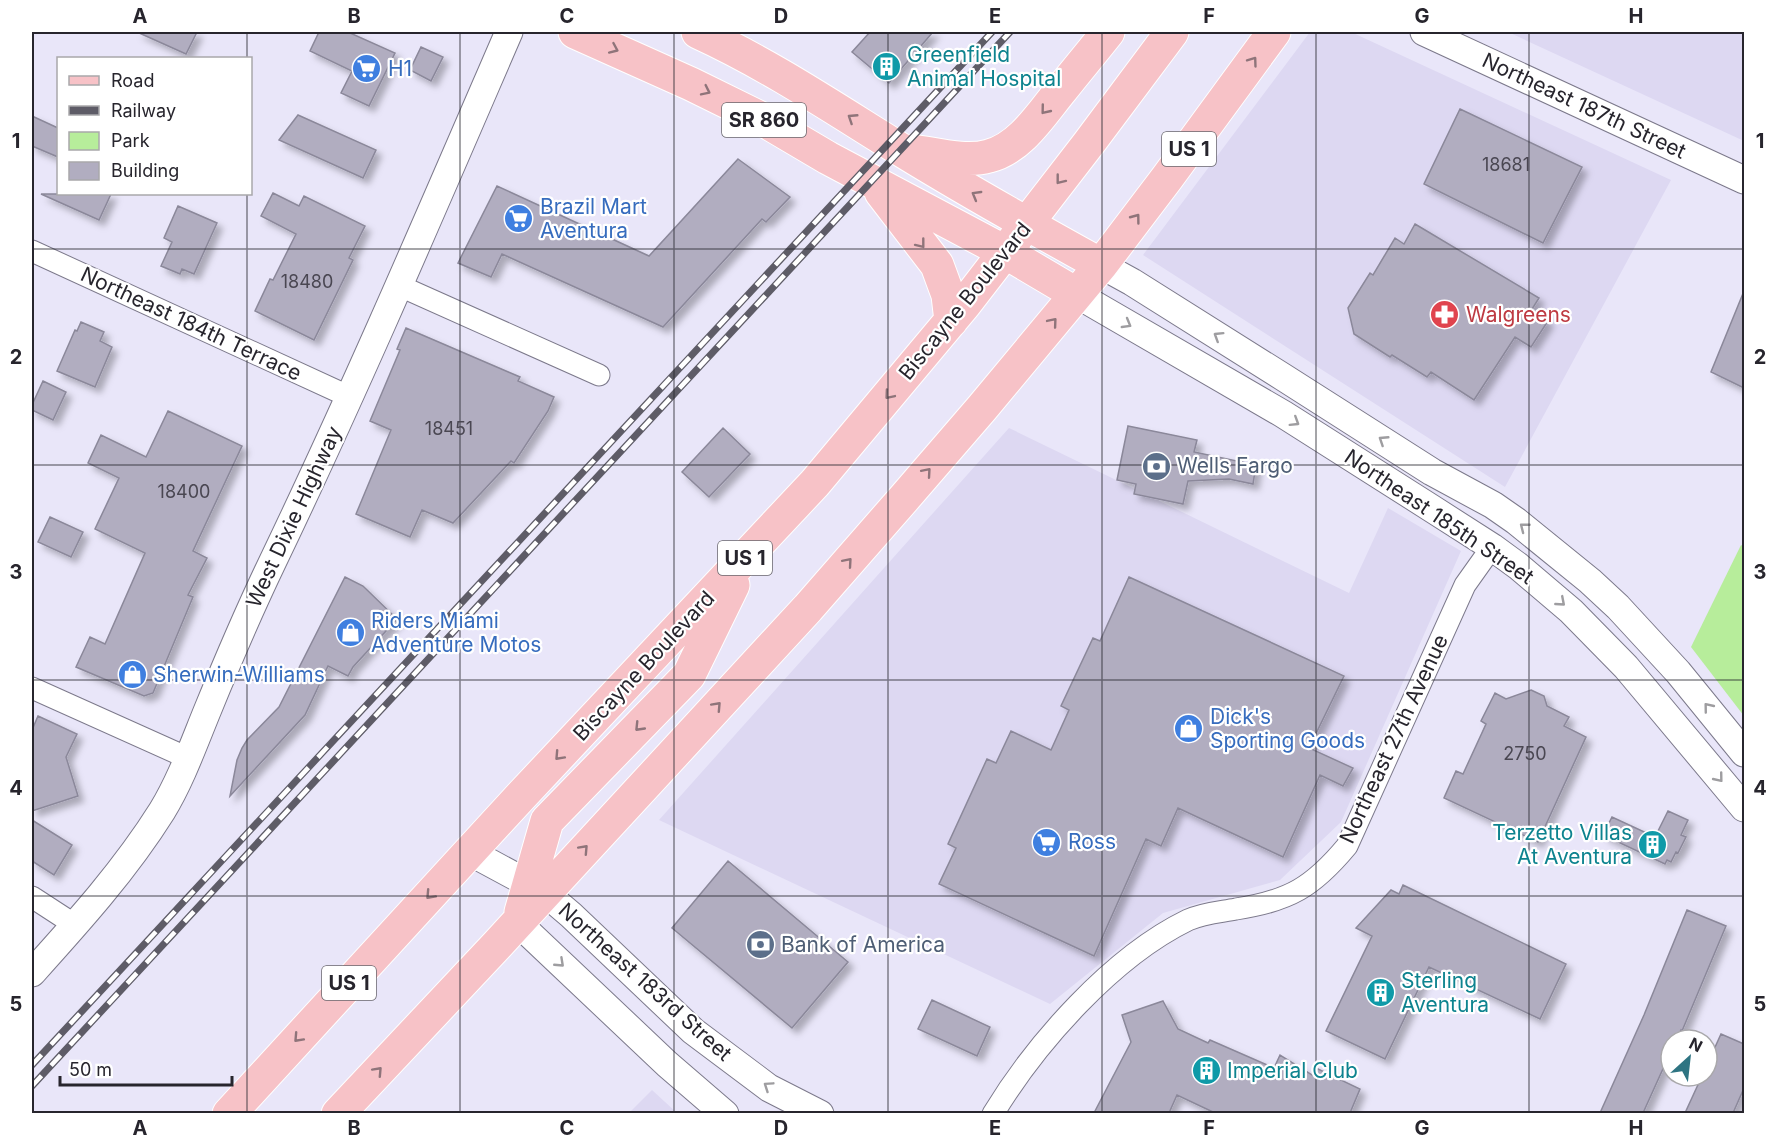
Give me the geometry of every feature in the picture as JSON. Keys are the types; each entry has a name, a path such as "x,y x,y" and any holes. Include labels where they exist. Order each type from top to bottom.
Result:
{"main road":[{"name":"SR 860","path":"574,32 762,119 828,158 1005,252 1076,294"},
{"name":"SR 860","path":"698,32 737,50 796,83 901,150 1101,265"},
{"path":"901,150 968,158 989,156 1009,147 1032,125 1108,32"},
{"name":"Biscayne Boulevard","path":"229,1113 815,483 951,321 1172,32"},
{"name":"US 1","path":"338,1113 518,922 537,888 832,580 975,416 1101,265 1274,32"},
{"path":"872,181 937,265 948,295 951,321"},
{"path":"537,888 548,821 689,675 748,555"}],"street":[{"name":"West Dixie Highway","path":"32,973 118,873 163,809 188,758 242,628 400,286 509,32"},
{"name":"Northeast 187th Street","path":"1424,32 1744,180"},
{"name":"Northeast 184th Terrace","path":"32,251 350,397"},
{"name":"Northeast 185th Street","path":"1101,265 1273,370 1432,472 1493,505 1516,521 1590,581 1618,607 1678,672 1744,753"},
{"path":"400,286 599,375"},
{"name":"Northeast 185th Street","path":"1076,294 1282,414 1491,547 1527,573 1571,611 1626,667 1744,808"},
{"name":"Northeast 27th Avenue","path":"993,1113 1013,1082 1056,1028 1085,997 1119,966 1160,936 1190,919 1213,912 1280,900 1310,884 1329,868 1347,846 1465,585 1491,547"},
{"path":"32,688 188,758"},
{"path":"1652,696 1744,771"},
{"name":"Northeast 183rd Street","path":"470,852 537,888 571,915 693,1031 769,1088 819,1113"},
{"path":"32,897 75,925"},
{"name":"Northeast 183rd Street","path":"518,922 667,1064 725,1113"}],"shaded area":[{"path":"1310,32 1351,32 1671,180 1505,487 1143,255"},
{"path":"1508,32 1744,32 1744,141"},
{"path":"1009,428 1349,593 1388,508 1461,551 1341,822 1280,880 1163,913 1050,1004 659,820"},
{"path":"652,1090 677,1113 629,1113"}],"green space":[{"path":"1741,545 1744,547 1744,716 1691,647"}],"building":[{"path":"137,32 197,32 186,54"},
{"name":"H1","path":"319,32 348,32 395,53 369,106 341,93 352,71 310,51"},
{"name":"Greenfield Animal Hospital","path":"870,32 933,32 889,83 852,52"},
{"path":"421,47 443,57 431,81 410,70"},
{"path":"1460,109 1582,167 1543,243 1424,184"},
{"path":"298,115 376,150 363,178 279,140"},
{"path":"32,116 57,128 57,157 32,146"},
{"path":"738,159 790,197 766,222 762,219 663,327 502,254 491,277 458,263 497,186 649,256"},
{"path":"273,193 299,206 304,196 365,226 349,258 353,260 314,340 255,311 296,234 261,216"},
{"path":"41,194 111,195 99,220"},
{"path":"178,206 217,223 194,274 182,269 180,274 161,266 172,242 164,238"},
{"name":"Walgreens","path":"1415,224 1539,298 1532,309 1548,321 1531,347 1515,337 1474,400 1431,372 1427,377 1354,334 1348,308 1370,273 1373,275 1395,238 1404,244"},
{"path":"1744,291 1744,388 1711,372"},
{"path":"81,322 104,332 100,341 112,347 95,387 57,371 75,330 77,331"},
{"path":"406,328 520,377 518,381 554,397 548,411 514,463 511,461 453,523 422,510 410,537 356,514 391,430 370,421 400,350 397,349"},
{"path":"43,381 66,392 53,420 32,410"},
{"path":"168,411 242,446 193,551 207,558 188,595 193,597 153,693 144,696 76,667 90,637 105,644 145,553 95,529 119,478 88,463 101,435 146,457"},
{"name":"Wells Fargo","path":"1128,426 1197,440 1194,452 1256,465 1253,484 1229,479 1188,481 1183,504 1134,494 1136,484 1117,480"},
{"path":"723,428 750,454 709,497 682,472"},
{"path":"50,517 83,532 71,557 38,542"},
{"path":"345,577 363,586 397,619 353,667 348,676 328,666 305,715 230,796 237,760 242,748 279,707"},
{"name":"Dick's Sporting Goods","path":"1129,577 1344,676 1309,748 1353,768 1343,786 1320,775 1283,857 1178,808 1161,846 1146,839 1094,956 939,884 956,848 948,844 987,759 996,763 1011,731 1051,750 1069,710 1061,706 1093,638 1100,641"},
{"path":"1531,690 1544,696 1547,706 1569,717 1564,726 1586,737 1538,842 1444,798 1456,771 1463,774 1486,724 1481,721 1495,693 1506,699"},
{"path":"38,716 77,734 66,757 78,796 32,811 32,730"},
{"name":"Terzetto Villas At Aventura","path":"1668,811 1688,820 1681,835 1686,837 1671,862 1667,860 1665,864 1603,835 1612,817 1655,837"},
{"path":"32,820 72,845 54,875 32,861"},
{"name":"Bank of America","path":"728,861 848,962 792,1028 672,928"},
{"name":"Sterling Aventura","path":"1403,885 1566,964 1540,1019 1429,967 1385,1059 1326,1031 1372,936 1356,928 1391,890 1399,894"},
{"path":"1687,910 1726,926 1683,1028 1659,1028 1659,1078 1643,1113 1600,1113 1644,1015"},
{"path":"932,1000 990,1027 977,1056 918,1029"},
{"name":"Imperial Club","path":"1163,1001 1178,1029 1208,1043 1210,1040 1274,1068 1280,1055 1312,1075 1316,1068 1360,1089 1350,1113 1215,1113 1177,1095 1169,1113 1094,1113 1131,1042 1122,1015"},
{"path":"1721,1034 1744,1044 1744,1088 1733,1113 1685,1113 1696,1088 1719,1088 1719,1038"}],"railway":[{"path":"32,1065 992,32"},
{"path":"32,1086 1010,32"}],"place":[{"name":"Greenfield Animal Hospital","path":"886,67"},
{"name":"H1","path":"367,69"},
{"name":"Brazil Mart Aventura","path":"519,219"},
{"name":"Walgreens","path":"1445,315"},
{"name":"Wells Fargo","path":"1156,466"},
{"name":"Riders Miami Adventure Motos","path":"350,633"},
{"name":"Sherwin-Williams","path":"132,675"},
{"name":"Dick's Sporting Goods","path":"1189,729"},
{"name":"Ross","path":"1047,842"},
{"name":"Terzetto Villas At Aventura","path":"1653,845"},
{"name":"Bank of America","path":"760,945"},
{"name":"Sterling Aventura","path":"1380,993"},
{"name":"Imperial Club","path":"1206,1071"}]}
